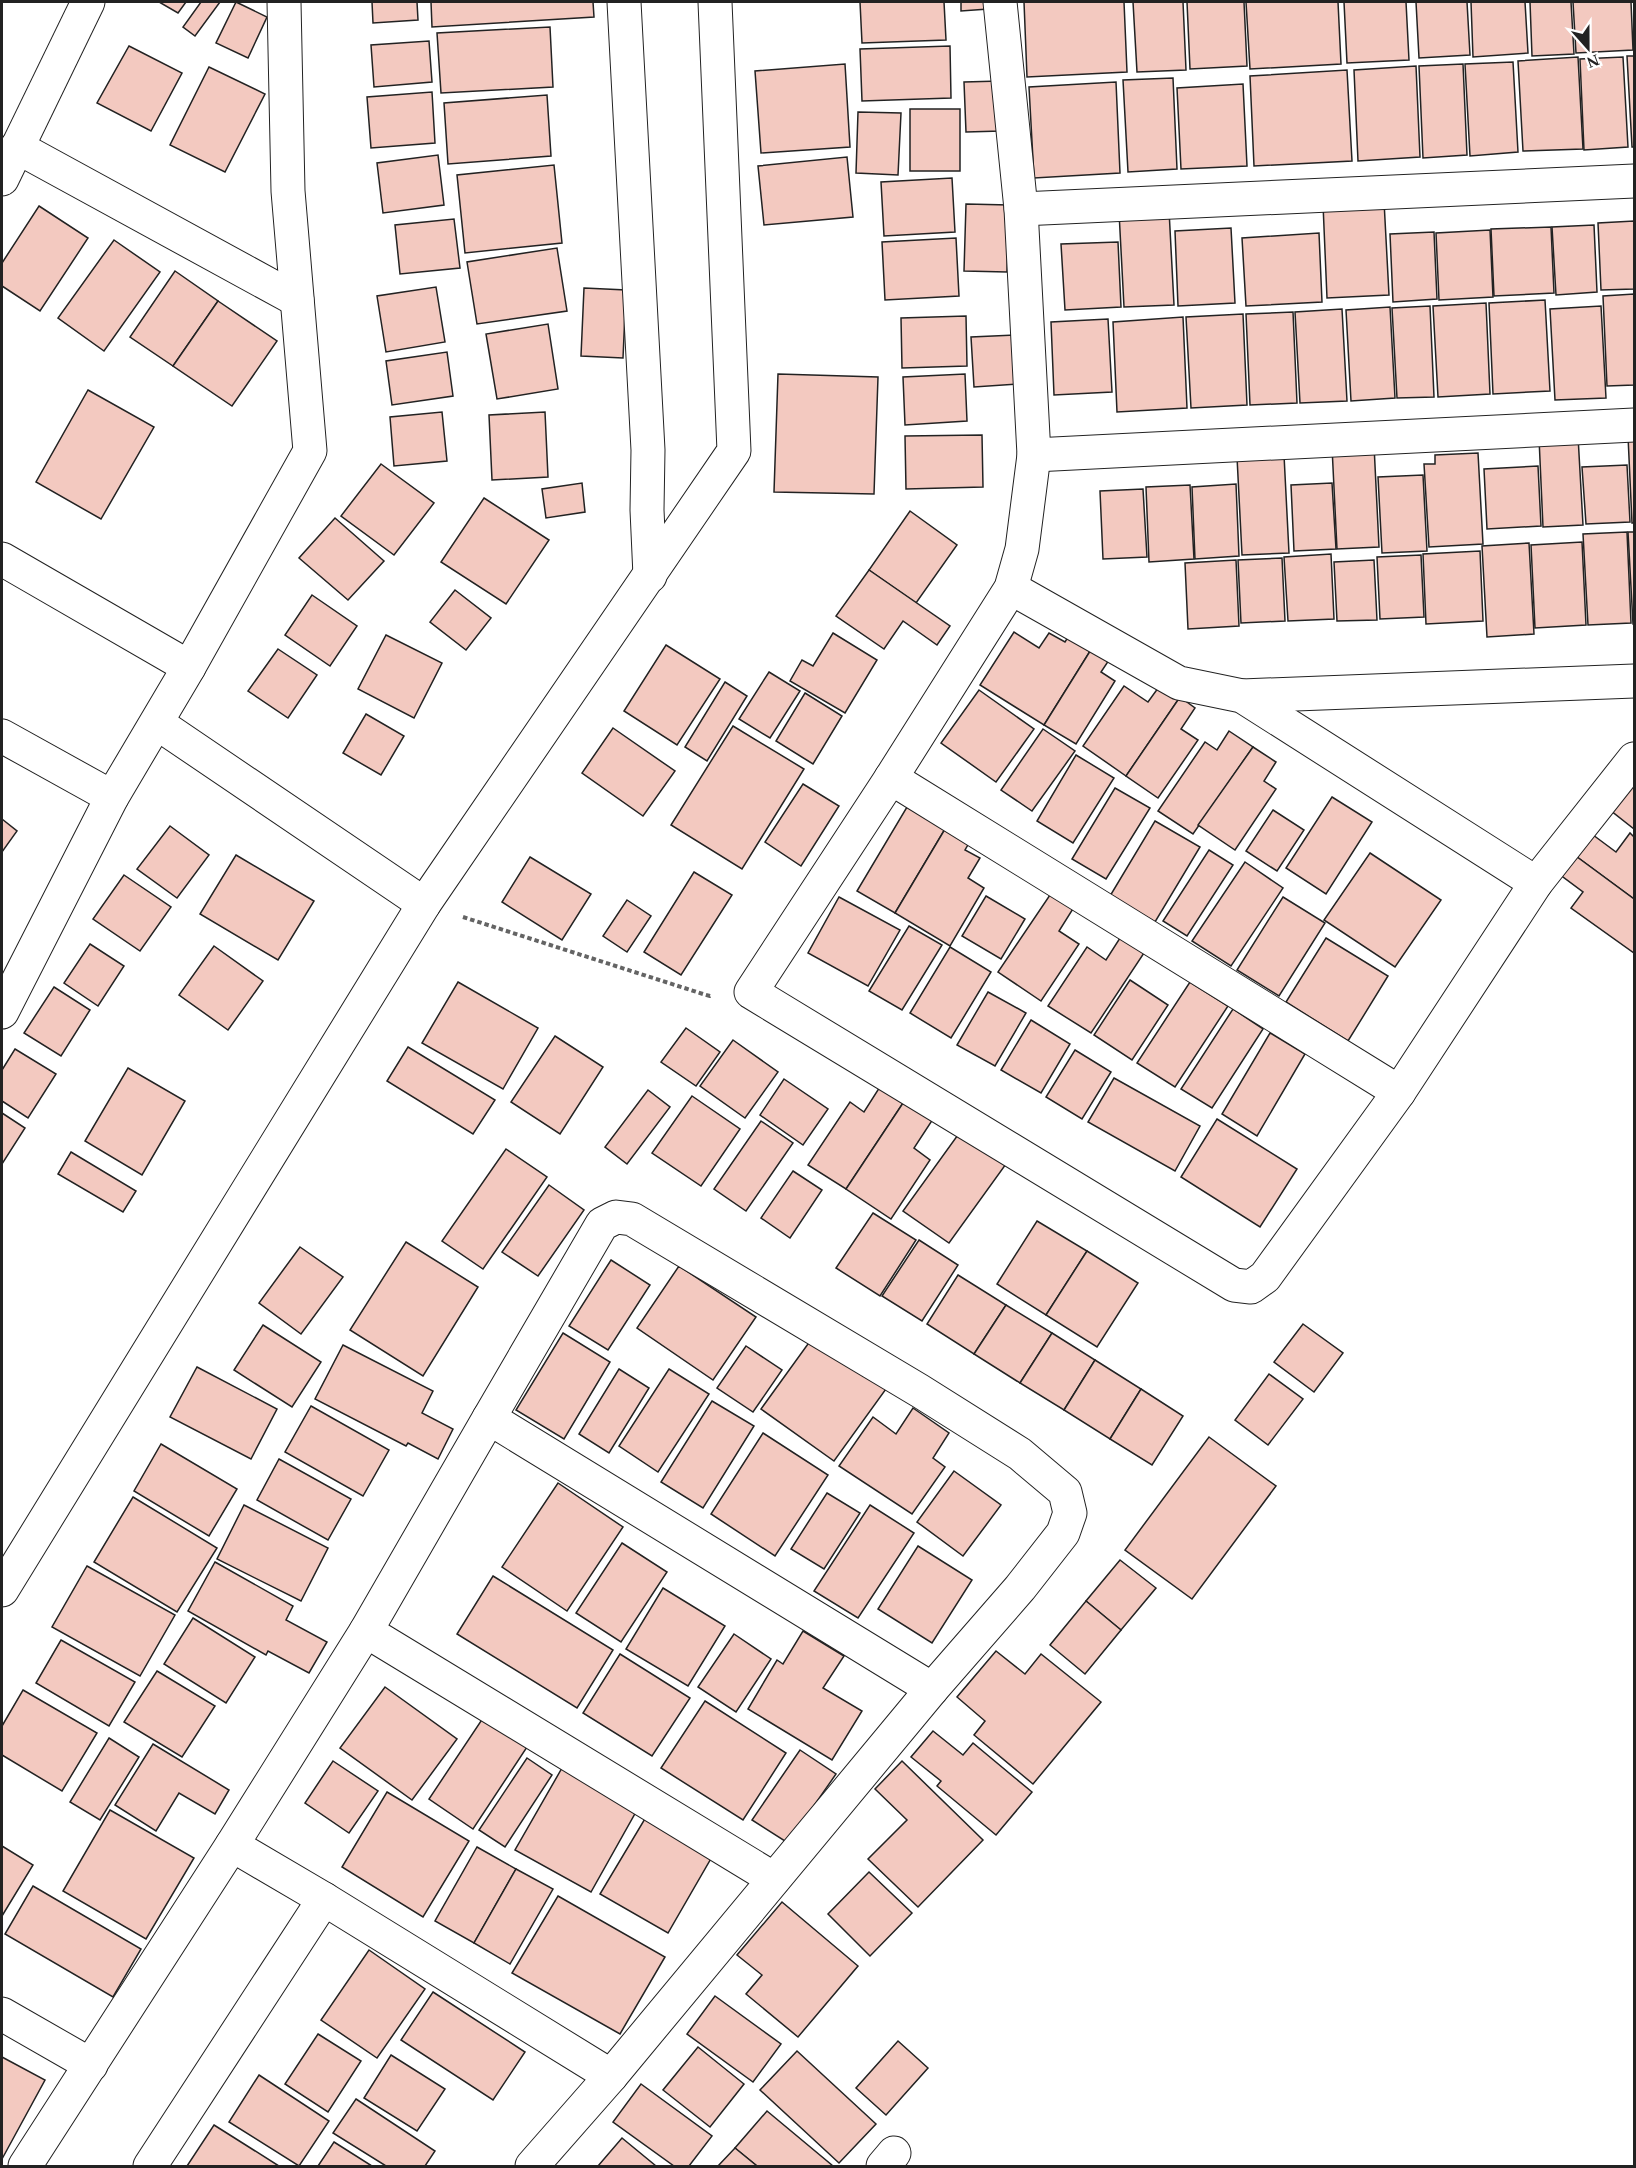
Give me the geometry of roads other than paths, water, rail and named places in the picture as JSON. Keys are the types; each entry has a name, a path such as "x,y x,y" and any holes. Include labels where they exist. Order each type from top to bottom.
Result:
{"street":[{"path":"2,179 88,2"},
{"path":"2,1012 112,797 157,723 310,451 288,191 284,2"},
{"path":"624,2 648,450 646,510 650,576"},
{"path":"2,1590 424,904 734,451 715,2"},
{"path":"1000,2 1021,209 1034,455 1022,549 1011,588 752,992 1234,1285 1251,1287 1265,1277 1399,1092 1536,883 1635,759"},
{"path":"17,147 297,300"},
{"path":"1021,209 1635,181"},
{"path":"1034,455 1635,425"},
{"path":"2,559 189,667"},
{"path":"1011,588 1179,683 1242,696 1635,681"},
{"path":"1242,696 1536,883"},
{"path":"157,723 424,904"},
{"path":"2,736 112,797"},
{"path":"891,778 1399,1092"},
{"path":"26,2166 366,1631 602,1224 616,1217 632,1219 920,1391 1020,1454 1065,1492 1070,1513 1064,1533 1020,1588 933,1689 611,2076 532,2166"},
{"path":"489,1419 933,1689"},
{"path":"366,1631 774,1879"},
{"path":"232,1845 611,2076"},
{"path":"150,2166 324,1899"},
{"path":"2,2014 92,2065"}]}
